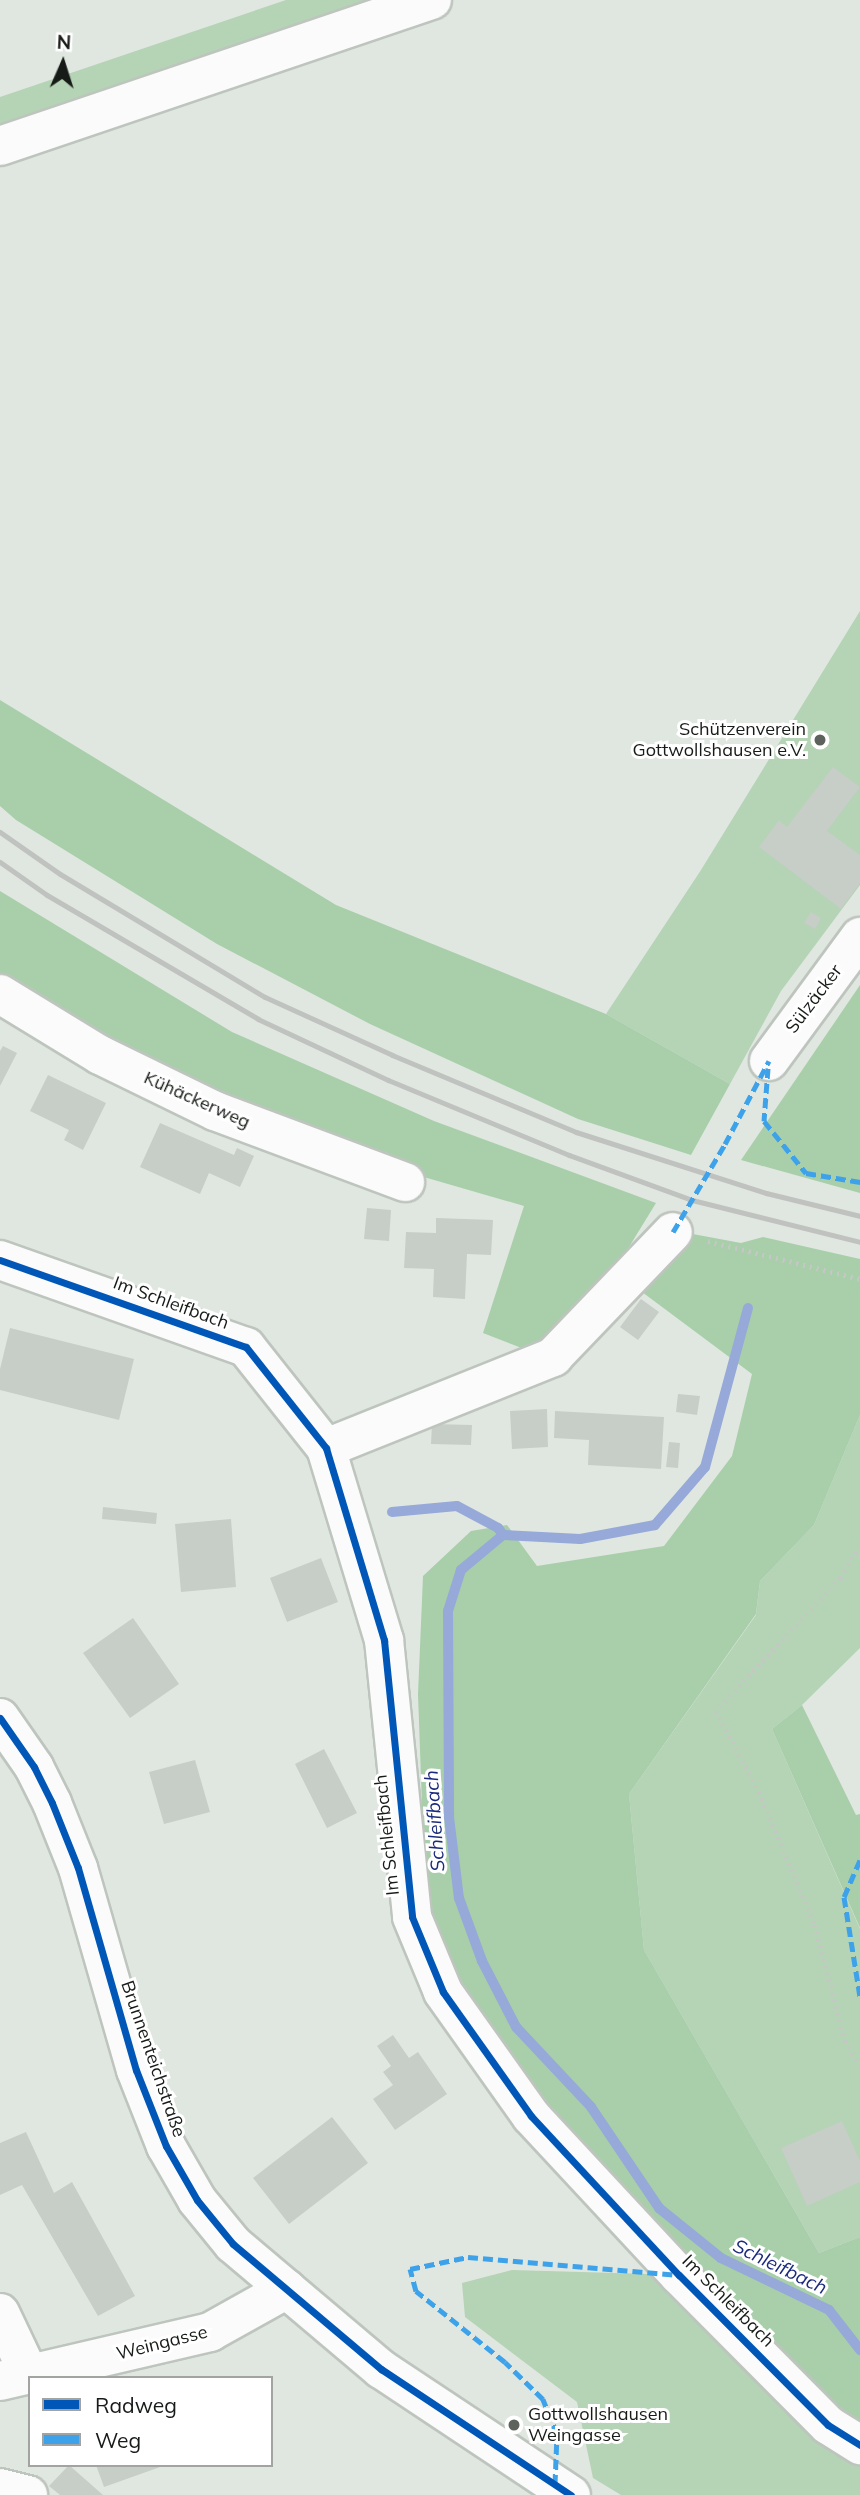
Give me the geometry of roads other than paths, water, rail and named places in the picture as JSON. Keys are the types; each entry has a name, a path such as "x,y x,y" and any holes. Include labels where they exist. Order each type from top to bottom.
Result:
{"street":[{"path":"0,146 432,0"},
{"name":"Sülzäcker","path":"769,1060 860,937"},
{"name":"Kühäckerweg","path":"0,994 100,1055 215,1111 405,1182"},
{"path":"326,1448 552,1357 673,1232"},
{"name":"Im Schleifbach","path":"0,1260 246,1347 326,1448 384,1640 412,1917 443,1992 531,2116 679,2275 828,2425 860,2445"},
{"name":"Brunnenteichstraße","path":"0,1718 34,1767 52,1803 78,1868 136,2070 166,2146 197,2200 233,2244 381,2369 571,2495"},
{"name":"Weingasse","path":"0,2313 14,2378 210,2332 287,2289"},
{"path":"0,2488 28,2495"}],"waterway":[{"name":"Schleifbach","path":"748,1308 705,1467 655,1525 580,1539 503,1535 461,1570 448,1611 449,1817 459,1898 482,1961 516,2027 591,2107 659,2208 721,2258 829,2310 860,2350"},
{"path":"392,1512 457,1506 498,1528 503,1535"}],"railway":[{"path":"0,832 60,874 265,997 392,1055 576,1132 766,1193 860,1216"},
{"path":"0,862 47,895 258,1019 388,1080 569,1155 692,1200 860,1242"}],"place":[{"name":"Schützenverein Gottwollshausen e.V.","path":"820,740"},
{"name":"Gottwollshausen Weingasse","path":"514,2425"}]}
